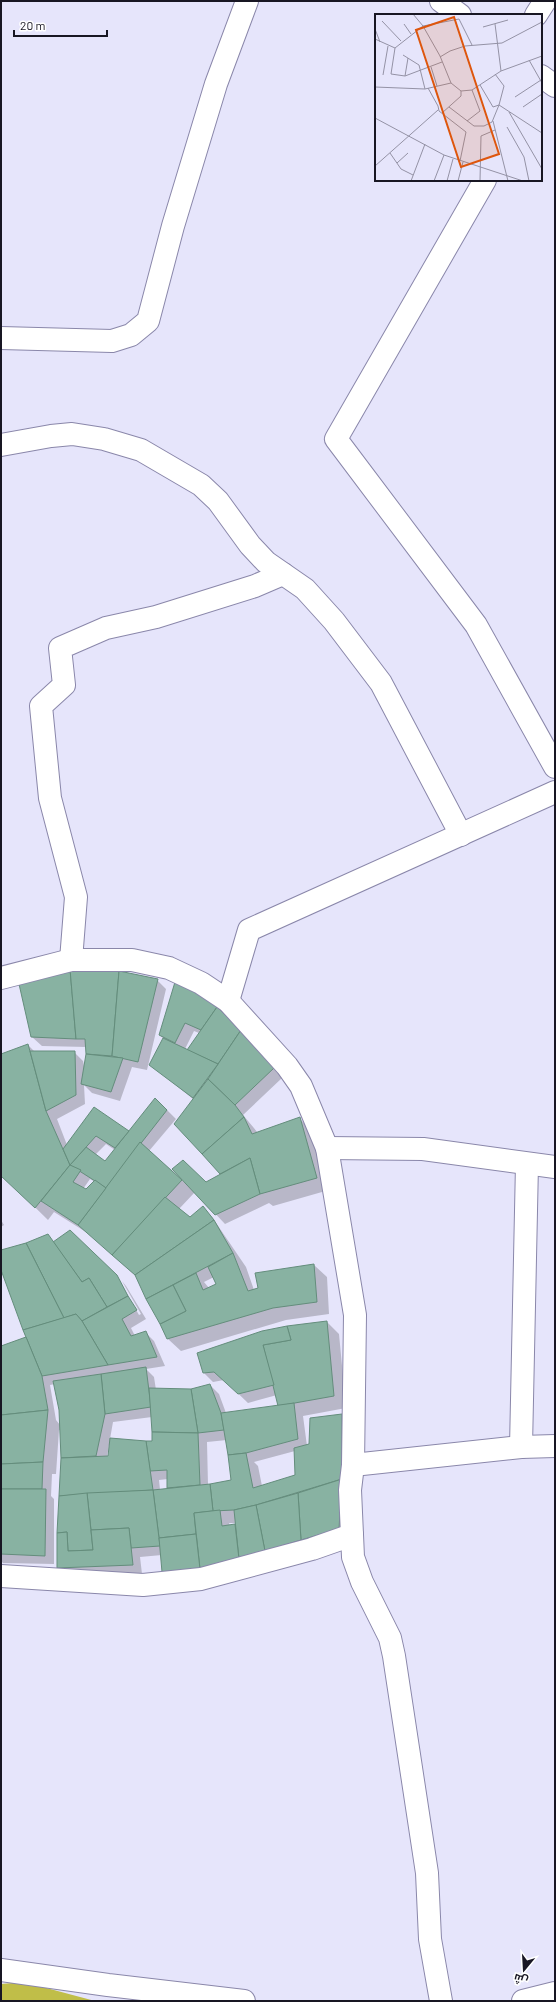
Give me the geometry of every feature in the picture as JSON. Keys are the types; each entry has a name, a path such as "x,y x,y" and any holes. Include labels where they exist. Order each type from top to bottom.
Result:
{"street":[{"path":"1,338 112,341 131,335 148,321 156,297 173,226 216,84 247,1"},
{"path":"441,1 459,14"},
{"path":"537,14 545,1"},
{"path":"484,181 336,439 476,625 555,768"},
{"path":"1,445 51,436 72,434 104,439 141,450 202,485 218,501 250,544 266,562 305,589 324,610 381,683 461,835"},
{"path":"71,960 76,897 50,798 41,706 64,685 60,648 106,628 156,617 255,586 282,574"},
{"path":"228,1001 249,930 555,792"},
{"path":"1,978 71,960 132,960 169,968 201,983 228,1001 287,1066 301,1086 327,1148 355,1315 353,1465 350,1490 353,1557 360,1576 390,1638 394,1656 427,1873 430,1939 442,2001"},
{"path":"327,1148 423,1149 555,1167"},
{"path":"521,1447 527,1164"},
{"path":"353,1465 521,1447 555,1446"},
{"path":"1,1576 143,1585 201,1580 312,1549 352,1535"},
{"path":"1,1970 113,1993 244,2001"},
{"path":"523,2001 555,1993"}],"shaded area":[{"path":"24,1982 95,2001 1,2001 1,1984"}],"building":[{"path":"70,969 76,1039 31,1037 19,984"},
{"path":"70,969 119,971 112,1056 86,1054 85,1039 76,1039"},
{"path":"119,971 158,979 138,1062 112,1056"},
{"path":"175,982 197,991 217,1007 201,1030 185,1023 175,1043 159,1035"},
{"path":"217,1007 241,1030 218,1064 187,1050"},
{"path":"241,1030 274,1068 235,1105 208,1079"},
{"path":"163,1038 218,1064 193,1098 149,1065"},
{"path":"28,1044 46,1111 70,1165 35,1208 1,1176 1,1054"},
{"path":"30,1051 75,1051 76,1095 46,1111"},
{"path":"86,1054 123,1058 111,1092 81,1084"},
{"path":"208,1079 235,1105 244,1117 202,1154 174,1124"},
{"path":"155,1098 167,1110 106,1188 70,1165 86,1147 105,1161"},
{"path":"94,1107 129,1131 115,1148 96,1136 70,1165 63,1149"},
{"path":"244,1117 252,1134 300,1117 317,1178 260,1194 250,1158 220,1174 202,1154"},
{"path":"140,1142 182,1180 112,1255 78,1225"},
{"path":"250,1158 260,1194 215,1215 172,1169 183,1160 206,1182"},
{"path":"70,1165 81,1170 73,1182 86,1189 95,1180 106,1188 78,1225 41,1201"},
{"path":"165,1197 190,1217 203,1206 214,1220 135,1275 112,1255"},
{"path":"214,1220 233,1253 146,1299 135,1275"},
{"path":"70,1230 117,1275 128,1296 107,1307 89,1278 82,1282 53,1242"},
{"path":"48,1234 82,1282 89,1278 107,1307 82,1321 76,1314 64,1318 26,1243"},
{"path":"26,1243 64,1318 23,1330 1,1270 1,1250"},
{"path":"233,1253 248,1291 258,1288 255,1273 314,1264 317,1302 273,1308 167,1339 160,1324 186,1311 173,1285 196,1273 203,1290 216,1284 208,1267"},
{"path":"173,1285 186,1311 160,1324 146,1299"},
{"path":"128,1296 137,1310 122,1319 131,1336 146,1331 157,1357 108,1365 82,1321"},
{"path":"76,1314 82,1321 108,1365 42,1376 23,1330"},
{"path":"327,1321 334,1396 278,1406 263,1345 291,1340 287,1326"},
{"path":"287,1326 291,1340 263,1345 274,1385 238,1394 214,1372 203,1373 197,1353 262,1331"},
{"path":"26,1337 42,1376 48,1410 1,1415 1,1346"},
{"path":"146,1367 151,1407 105,1414 101,1374"},
{"path":"101,1374 105,1414 96,1456 61,1458 59,1410 53,1381"},
{"path":"210,1384 221,1413 224,1430 198,1433 191,1389"},
{"path":"149,1388 191,1389 198,1433 152,1432"},
{"path":"294,1403 298,1439 246,1453 228,1455 221,1413"},
{"path":"48,1410 43,1462 1,1464 1,1415"},
{"path":"342,1414 342,1479 256,1505 234,1510 213,1511 210,1484 231,1480 228,1455 246,1453 253,1488 295,1475 294,1448 309,1444 310,1418"},
{"path":"152,1432 198,1433 200,1485 167,1488 167,1470 150,1471 146,1441 152,1441"},
{"path":"110,1438 146,1441 153,1490 59,1496 61,1458 108,1456"},
{"path":"43,1462 42,1489 1,1489 1,1464"},
{"path":"342,1479 339,1529 301,1540 298,1493"},
{"path":"210,1484 213,1511 194,1513 196,1534 159,1538 153,1490"},
{"path":"1,1489 46,1489 45,1556 1,1554"},
{"path":"153,1490 160,1546 131,1548 129,1528 91,1530 87,1493"},
{"path":"87,1493 93,1550 68,1551 67,1532 57,1533 59,1496"},
{"path":"298,1493 301,1540 265,1551 256,1505"},
{"path":"256,1505 265,1551 239,1559 234,1510"},
{"path":"220,1510 222,1526 235,1524 239,1559 200,1569 194,1513"},
{"path":"129,1528 133,1565 57,1568 57,1533 67,1532 68,1551 93,1550 91,1530"},
{"path":"196,1534 200,1569 162,1572 159,1538"}]}
